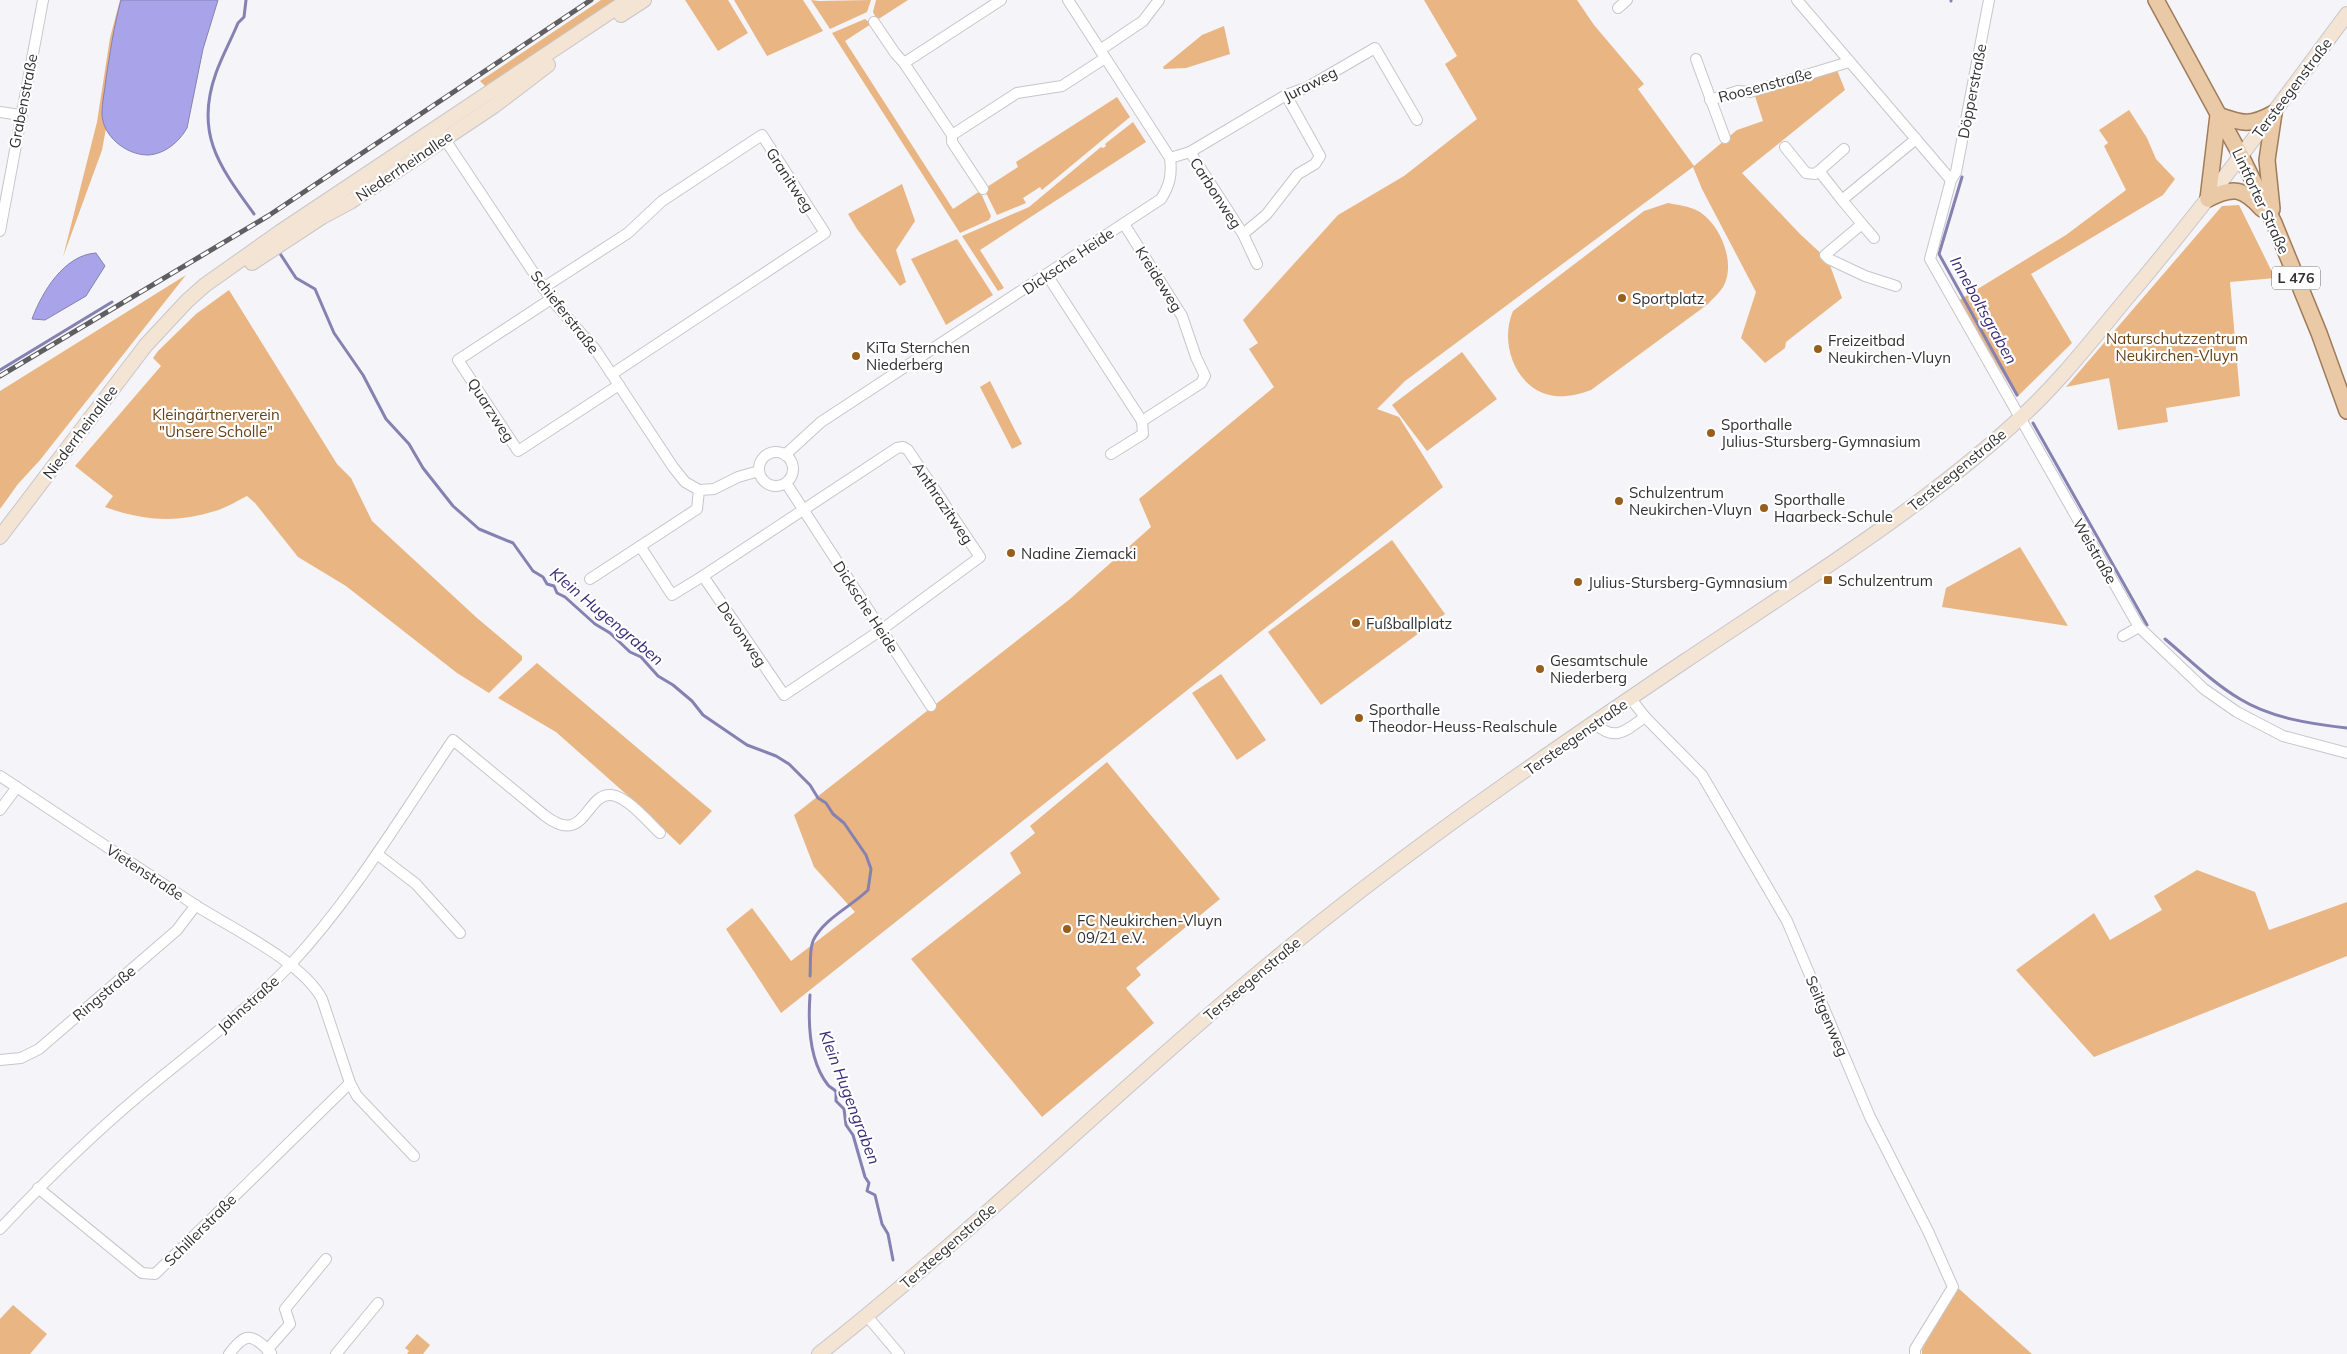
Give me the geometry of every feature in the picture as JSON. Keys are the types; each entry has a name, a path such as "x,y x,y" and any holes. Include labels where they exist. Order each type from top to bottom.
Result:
{"main road":[{"name":"Lintforter Straße","path":"2156,0 2241,156 2274,223 2319,333 2347,411"},
{"path":"2208,199 2218,115 2236,122 2248,123 2260,121 2274,113"},
{"path":"2274,113 2267,160 2274,223"},
{"path":"2208,199 2226,191 2242,192 2249,195 2274,223"}],"street":[{"name":"Grabenstraße","path":"0,231 20,114 43,0"},
{"name":"Niederrheinallee","path":"0,537 146,345 162,328 221,284 322,217 350,202 441,133 628,0"},
{"name":"Niederrheinallee","path":"441,133 644,0"},
{"path":"904,63 1000,0"},
{"path":"1068,0 1170,158"},
{"path":"952,135 1017,93 1062,86 1143,21 1159,0"},
{"path":"1618,8 1627,0"},
{"path":"1797,0 1951,180"},
{"name":"Döpperstraße","path":"1951,180 1956,172 1989,0"},
{"name":"Tersteegenstraße","path":"819,1354 967,1231 1250,979 1427,840 1821,571 1926,497 2020,419 2086,346 2208,199 2347,14"},
{"path":"874,22 952,135 952,142 983,189"},
{"name":"Juraweg","path":"1170,158 1190,152 1286,95 1306,88 1375,48 1417,120"},
{"name":"Roosenstraße","path":"1696,59 1710,100 1718,115 1724,138"},
{"name":"Roosenstraße","path":"1710,100 1738,91 1750,92 1849,62"},
{"name":"Carbonweg","path":"1243,234 1266,215 1298,174 1315,164 1320,156 1286,95"},
{"path":"0,112 20,114"},
{"name":"Schieferstraße","path":"441,133 551,299 595,349 673,467 685,482 699,490"},
{"name":"Granitweg","path":"544,288 628,233 662,201 762,135 825,233 612,374"},
{"path":"1842,200 1916,139"},
{"path":"1785,147 1806,173 1815,174 1844,149"},
{"name":"Carbonweg","path":"1190,152 1243,234 1246,245 1258,264"},
{"name":"Dicksche Heide","path":"785,455 821,422 1161,199 1170,181 1170,158"},
{"path":"1819,171 1874,238"},
{"name":"Weistraße","path":"1951,180 1930,259 2139,626 2204,689 2237,712 2283,736 2347,752"},
{"name":"Kreideweg","path":"1124,224 1182,316 1196,357 1205,376 1201,383 1142,421"},
{"path":"1862,224 1825,254 1829,259 1865,276 1896,286"},
{"path":"1047,275 1142,421 1143,434 1111,454"},
{"name":"Quarzweg","path":"551,299 458,360 518,451 619,385"},
{"name":"Anthrazitweg","path":"803,510 897,448 903,447 908,450 980,557 881,630"},
{"path":"775,452 785,455 792,463 793,469 790,479 780,486 769,485 760,477 761,460 769,453 775,452"},
{"path":"590,579 697,509 699,490 714,489 738,477 759,471"},
{"name":"Dicksche Heide","path":"786,483 931,706"},
{"path":"640,546 672,595 803,510"},
{"name":"Devonweg","path":"703,576 784,695 881,630"},
{"path":"2123,636 2139,626"},
{"name":"Seiltgenweg","path":"1631,699 1645,717 1702,775 1787,921 1870,1117 1928,1231 1953,1287 1915,1349 1915,1354"},
{"path":"1595,724 1606,734 1617,734 1645,717"},
{"name":"Jahnstraße","path":"0,1229 38,1188 116,1115 214,1034 291,964 342,903 453,740 544,816 560,825 576,823 585,817 596,801 602,796 610,794 618,796 632,806 660,833"},
{"name":"Vietenstraße","path":"0,776 196,905 291,964"},
{"path":"0,810 17,787"},
{"path":"377,854 416,884 460,933"},
{"name":"Ringstraße","path":"0,1060 21,1058 39,1048 177,930 196,905"},
{"path":"291,964 317,990 322,999 350,1083 357,1096 414,1156"},
{"name":"Schillerstraße","path":"38,1188 142,1274 155,1274 350,1083"},
{"path":"229,1354 241,1338 248,1337 269,1352 290,1324 285,1309 326,1259"},
{"path":"336,1354 378,1303"},
{"path":"867,1316 899,1354"}],"green space":[{"path":"120,0 130,0 102,150 63,257 97,122 110,38"},
{"path":"601,0 622,0 488,89 480,81"},
{"path":"685,0 728,0 748,33 718,51"},
{"path":"734,0 803,0 823,31 767,56"},
{"path":"811,0 871,0 867,12 830,29"},
{"path":"876,0 908,0 877,20 873,12"},
{"path":"1424,0 1577,0 1594,25 1644,84 1638,89 1694,166 1737,130 1763,121 1755,96 1837,70 1845,90 1742,173 1800,234 1828,260 1842,298 1786,342 1785,348 1765,363 1741,338 1756,292 1702,189 1693,167 1405,381 1377,409 1399,417 1443,487 781,1013 726,929 752,908 791,961 855,912 814,867 794,815 1070,599 1151,527 1139,499 1274,387 1249,349 1258,343 1243,320 1338,215 1404,176 1477,119 1445,64 1457,56"},
{"path":"865,19 871,24 845,41 953,209 980,191 991,216 989,220 960,233 832,33"},
{"path":"1224,26 1230,54 1186,68 1164,69 1163,67 1202,35"},
{"path":"1117,97 1130,117 1042,190 1040,187 1023,198 1026,203 997,215 984,189 1018,167 1016,162"},
{"path":"2129,110 2147,138 2156,159 2175,179 2163,195 2031,274 2072,343 2017,397 1958,301 2066,235 2126,190 2104,146 2108,143 2099,130"},
{"path":"1133,122 1146,142 980,250 1004,288 998,291 962,236 1029,207"},
{"path":"902,184 915,221 896,250 906,282 900,286 848,214"},
{"name":"Sportplatz","path":"1668,203 1698,211 1706,217 1718,233 1723,242 1728,263 1728,274 1722,289 1708,304 1591,390 1575,395 1557,396 1535,389 1525,381 1512,360 1508,335 1513,311 1644,211"},
{"name":"Naturschutzzentrum Neukirchen-Vluyn","path":"2239,205 2275,278 2230,282 2240,396 2166,408 2168,422 2118,430 2109,378 2066,387 2222,206"},
{"path":"957,239 993,295 946,325 911,259"},
{"path":"186,275 40,460 18,484 0,509 0,391"},
{"name":"Kleingärtnerverein \"Unsere Scholle\"","path":"229,290 337,464 351,478 372,521 477,618 522,656 522,660 489,693 457,673 346,586 298,557 255,503 247,496 219,510 201,515 174,519 146,518 105,507 113,496 75,466 161,366 153,358 158,351 196,314"},
{"path":"1462,352 1497,399 1427,451 1392,405"},
{"path":"990,381 1022,444 1012,449 980,387"},
{"name":"Fußballplatz","path":"1392,540 1445,614 1321,705 1268,632"},
{"path":"2020,547 2068,626 1942,607 1946,588"},
{"path":"537,663 712,811 680,845 556,732 498,698"},
{"path":"1221,674 1266,740 1237,760 1192,693"},
{"name":"FC Neukirchen-Vluyn 09/21 e.V.","path":"1107,762 1220,899 1136,968 1141,975 1126,988 1154,1023 1042,1117 911,959 1021,873 1010,853 1035,833 1030,826"},
{"path":"2197,870 2255,892 2269,930 2347,902 2347,956 2094,1057 2016,970 2094,913 2110,940 2162,910 2154,896"},
{"path":"1958,1288 2032,1354 1922,1354 1922,1349"},
{"path":"13,1305 47,1334 30,1354 0,1354 0,1319"},
{"path":"417,1334 430,1345 423,1354 407,1354 409,1351 405,1348"}],"shaded area":[{"path":"121,0 218,0 203,49 187,128 180,138 166,150 154,154 140,154 124,148 111,136 103,121 102,109 106,79"},
{"path":"96,253 105,266 86,296 45,320 32,319 48,287 64,268 84,255"}],"waterway":[{"path":"246,0 244,17 238,23 216,73 210,95 208,114 209,132 221,165 254,214"},
{"name":"Inneboltsgraben","path":"1962,177 1939,254 2017,395"},
{"name":"Klein Hugengraben","path":"279,252 296,278 315,289 334,333 363,375 386,419 409,444 423,468 453,506 479,529 513,543 533,571 543,577 547,584 554,586 557,593 565,597 595,624 610,633 630,652 641,657 658,676 673,685 692,701 703,715 747,745 776,756 789,764 810,785 818,798 826,803 833,814 844,823 866,855 871,869 868,890 831,919 818,933 813,941 811,950 810,976"},
{"path":"0,370 112,302"},
{"name":"Inneboltsgraben","path":"2033,423 2147,625"},
{"name":"Inneboltsgraben","path":"2165,639 2220,686 2252,706 2292,719 2347,728"},
{"name":"Klein Hugengraben","path":"810,995 809,1018 813,1053 822,1075 828,1085 836,1092 836,1101 844,1109 846,1125 853,1135 865,1177 869,1183 867,1191 875,1195 882,1224 888,1234 893,1260"}],"railway":[{"path":"0,376 268,216 591,0"}],"place":[{"name":"Sportplatz","path":"1622,298"},
{"name":"Freizeitbad Neukirchen-Vluyn","path":"1818,349"},
{"name":"KiTa Sternchen Niederberg","path":"856,356"},
{"name":"Sporthalle Julius-Stursberg-Gymnasium","path":"1711,433"},
{"name":"Schulzentrum Neukirchen-Vluyn","path":"1619,501"},
{"name":"Sporthalle Haarbeck-Schule","path":"1764,508"},
{"name":"Nadine Ziemacki","path":"1011,553"},
{"name":"Schulzentrum","path":"1828,580"},
{"name":"Julius-Stursberg-Gymnasium","path":"1578,582"},
{"name":"Fußballplatz","path":"1356,623"},
{"name":"Gesamtschule Niederberg","path":"1540,669"},
{"name":"Sporthalle Theodor-Heuss-Realschule","path":"1359,718"},
{"name":"FC Neukirchen-Vluyn 09/21 e.V.","path":"1067,929"}]}
